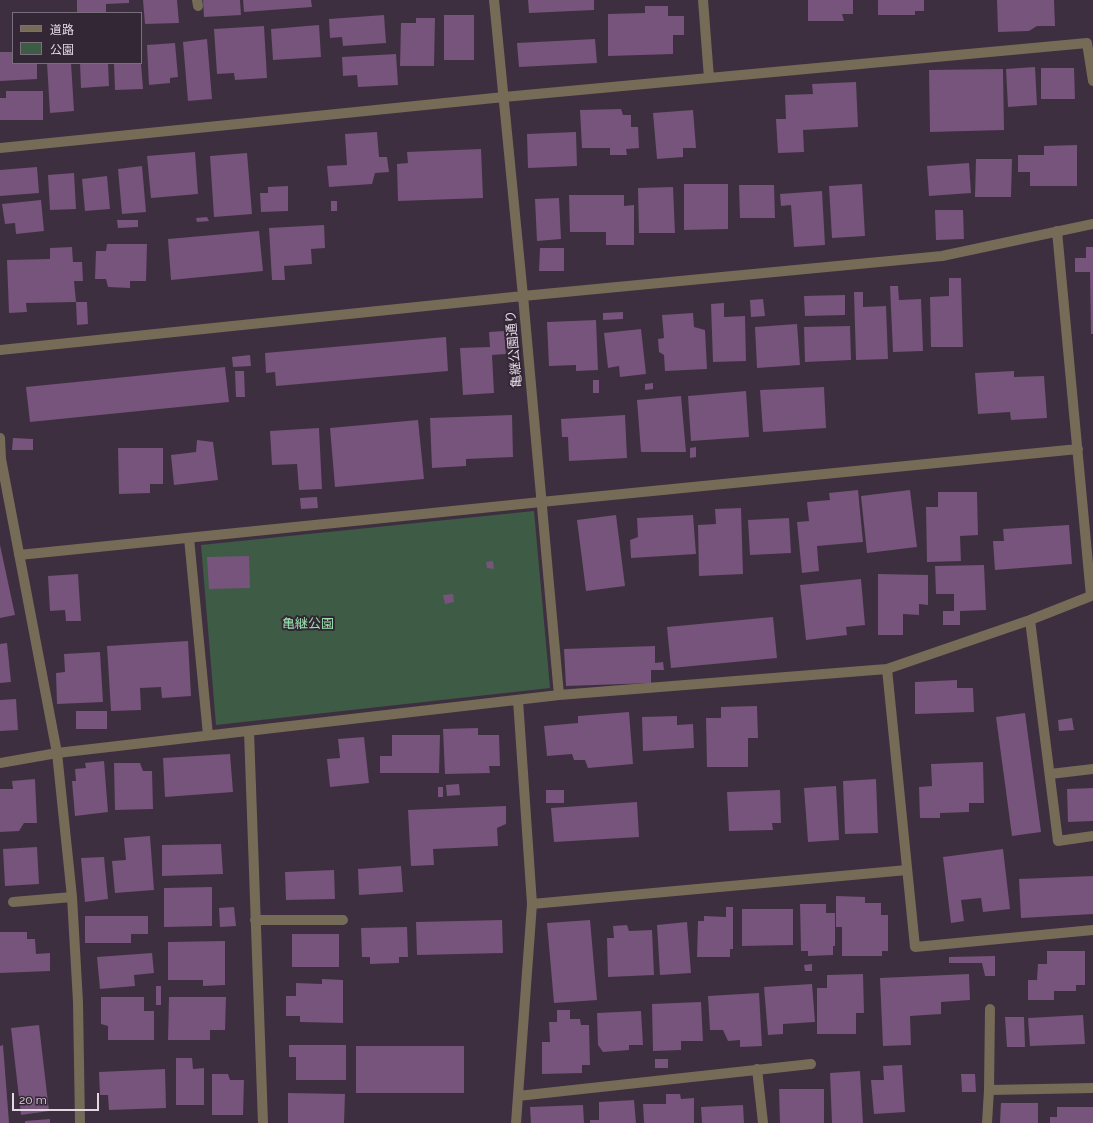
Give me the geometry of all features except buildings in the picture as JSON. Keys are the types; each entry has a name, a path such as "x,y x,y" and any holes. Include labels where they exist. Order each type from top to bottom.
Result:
{"street":[{"name":"亀継公園通り","path":"494,0 523,296 559,695"},
{"path":"703,0 709,78"},
{"path":"0,148 504,97 1087,43 1093,81"},
{"path":"0,350 523,296 942,256 1093,224"},
{"path":"0,763 57,753 559,695 886,669 1030,620 1091,596 1058,231"},
{"path":"0,438 1,460 57,753 72,897 78,1002 80,1123"},
{"path":"19,555 1078,449"},
{"path":"189,538 208,735"},
{"path":"1030,620 1058,841 1093,836"},
{"path":"886,669 915,947 1093,930"},
{"path":"516,1123 532,904 518,700"},
{"path":"249,731 263,1123"},
{"path":"1050,774 1093,768"},
{"path":"532,904 907,870"},
{"path":"14,902 72,897"},
{"path":"256,920 343,920"},
{"path":"987,1123 990,1009"},
{"path":"518,1096 811,1064"},
{"path":"757,1070 763,1123"},
{"path":"989,1090 1093,1088"}],"green space":[{"name":"亀継公園","path":"534,511 550,688 216,725 201,545"}]}
